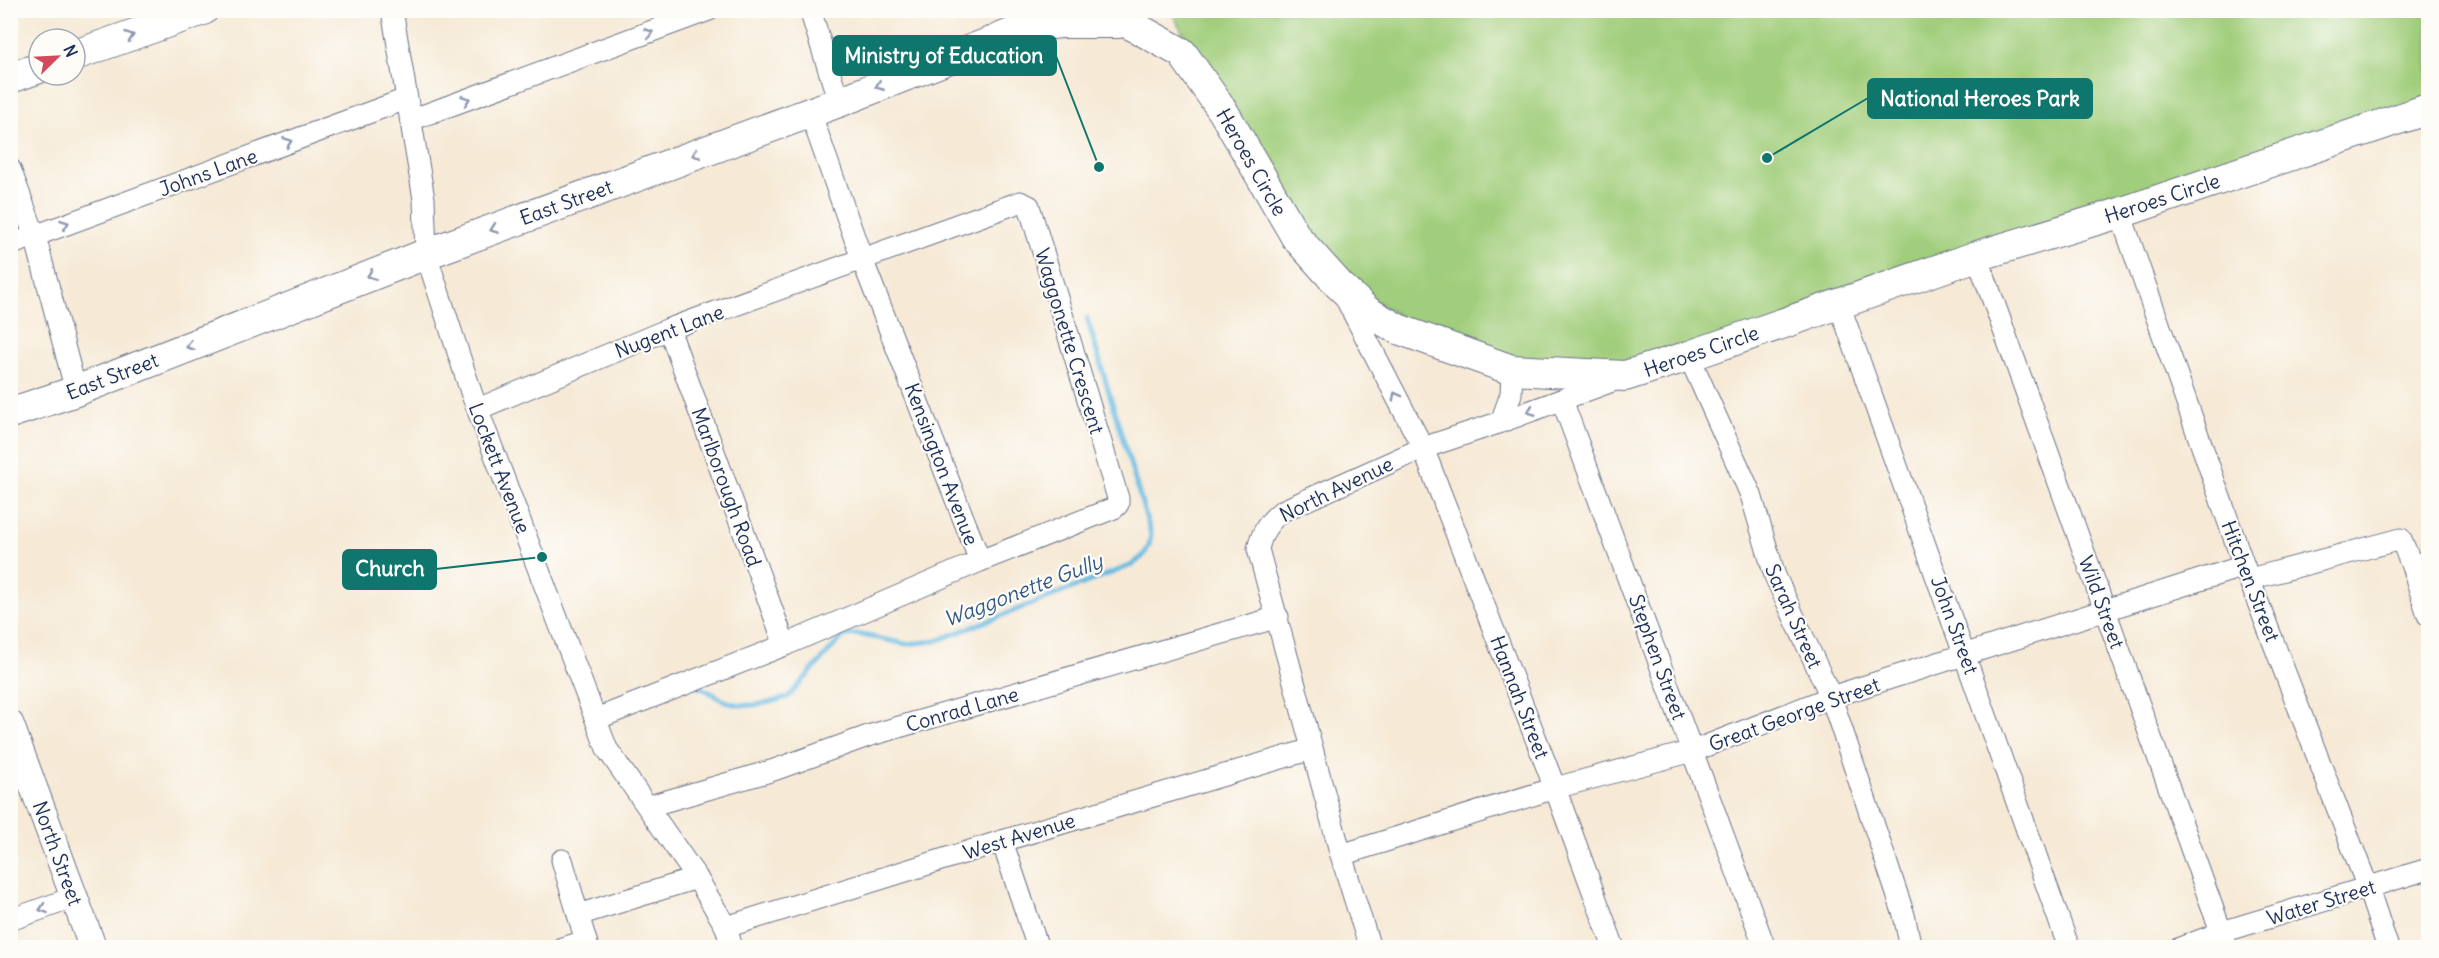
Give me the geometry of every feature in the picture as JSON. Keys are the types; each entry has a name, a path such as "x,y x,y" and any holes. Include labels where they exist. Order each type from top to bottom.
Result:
{"main road":[{"path":"87,51 203,10"},
{"name":"East Street","path":"10,413 76,391 426,254 839,102 1028,18 1061,22 1114,18"},
{"name":"Heroes Circle","path":"1114,18 1182,53 1223,111 1296,237 1339,285 1368,312 1398,329 1512,370 1625,376 1689,357 1977,256 2120,213 2428,109"},
{"path":"10,78 27,72"}],"street":[{"name":"Lockett Avenue","path":"392,10 423,199 426,254 478,409 607,749 649,806 697,878 726,927 732,948"},
{"path":"411,120 709,10"},
{"path":"810,10 839,102"},
{"name":"Johns Lane","path":"10,245 406,99"},
{"name":"Kensington Avenue","path":"596,719 785,645 980,561 862,259 810,112"},
{"path":"10,169 34,236 76,391"},
{"name":"Waggonette Crescent","path":"862,259 1020,202 1029,206 1118,504 1114,508 980,561"},
{"name":"Hitchen Street","path":"2120,213 2247,573 2368,888 2388,948"},
{"name":"Wild Street","path":"1977,256 2224,940"},
{"name":"Nugent Lane","path":"478,409 669,329 862,259"},
{"name":"Hannah Street","path":"1339,285 1424,448 1556,788 1614,948"},
{"name":"John Street","path":"1839,304 2069,948"},
{"name":"Marlborough Road","path":"669,329 785,645"},
{"path":"1378,360 1378,348 1384,338 1398,329"},
{"name":"Sarah Street","path":"1689,357 1751,495 1775,576 1831,697 1904,915 1911,948"},
{"path":"1501,422 1511,394 1512,370"},
{"name":"North Avenue","path":"1370,948 1341,855 1258,549 1262,534 1270,521 1282,511 1424,448 1625,376"},
{"name":"Stephen Street","path":"1562,400 1765,948"},
{"name":"Great George Street","path":"1341,855 1556,788 1693,751 1831,697 2105,611 2247,573 2401,539 2420,564"},
{"path":"2420,564 2428,615"},
{"name":"Conrad Lane","path":"649,806 774,770 868,736 1278,617"},
{"name":"North Street","path":"13,739 93,948"},
{"name":"West Avenue","path":"726,927 1002,841 1312,749"},
{"path":"1002,841 1038,948"},
{"path":"562,860 587,944 562,948"},
{"name":"Water Street","path":"2180,948 2224,940 2428,869"},
{"path":"578,915 697,878"},
{"path":"10,920 75,897"}],"green space":[{"path":"1171,11 2428,11 2428,110 1691,352 1508,383 1347,284 1278,206"}],"waterway":[{"name":"Waggonette Gully","path":"698,687 723,700 739,705 755,705 780,700 788,697 843,636 857,634 906,644 936,641 1132,565 1143,556 1149,546 1151,534 1087,318"}],"place":[{"name":"National Heroes Park","path":"1767,158"},
{"name":"Ministry of Education","path":"1099,167"},
{"name":"Church","path":"542,557"}]}
